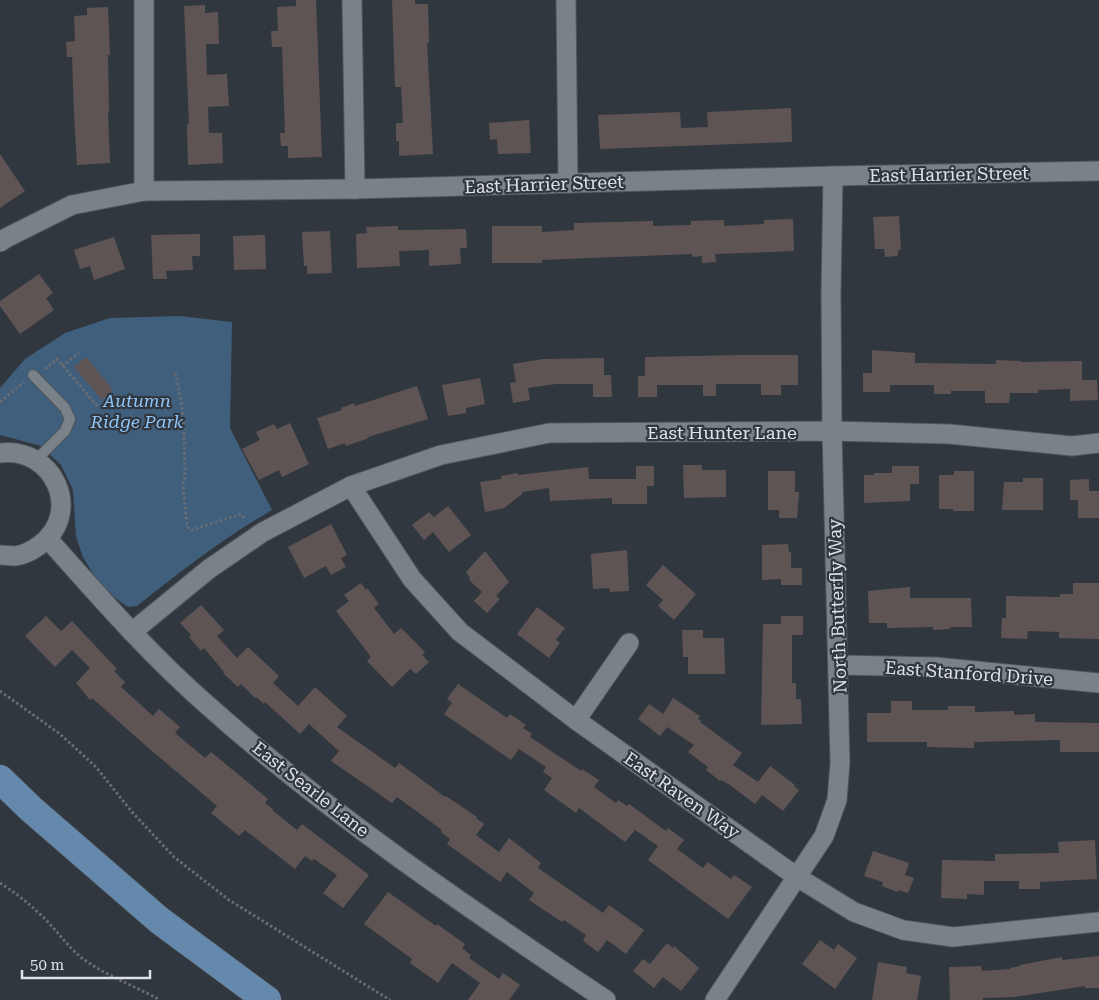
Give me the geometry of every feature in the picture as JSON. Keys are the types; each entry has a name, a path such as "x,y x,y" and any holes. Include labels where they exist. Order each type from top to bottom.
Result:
{"main road":[{"path":"0,779 31,810 159,920 267,1000"}],"street":[{"path":"144,0 144,190"},
{"path":"352,0 355,189"},
{"path":"566,0 568,183"},
{"name":"East Harrier Street","path":"0,242 72,205 144,190 355,189 1099,171"},
{"name":"North Butterfly Way","path":"715,1000 824,836 837,800 840,763 832,431 831,294 833,176"},
{"name":"East Hunter Lane","path":"132,632 209,569 263,532 352,486 441,455 549,433 832,431 949,434 1072,446 1099,443"},
{"path":"0,453 9,452 26,455 41,463 53,476 60,491 61,508 57,525 48,539 33,550 16,556 0,555"},
{"name":"East Raven Way","path":"352,486 412,580 460,632 576,720 797,876 854,912 903,930 953,937 1099,922"},
{"name":"East Searle Lane","path":"48,539 132,632 204,702 298,782 483,918 606,1000"},
{"path":"576,720 629,643"},
{"name":"East Stanford Drive","path":"839,665 936,667 1099,683"}],"lane":[{"path":"33,374 65,408 70,419 65,431 36,460"}],"path":[{"path":"62,366 78,353"},
{"path":"175,373 181,392 183,415 185,476 182,485 187,526 192,530 241,514 245,519"},
{"path":"0,691 60,734 96,767 132,812 174,857 229,900 390,1000"},
{"path":"0,883 18,894 45,919 70,948 84,959 107,974 160,1000"}],"green space":[{"name":"Autumn Ridge Park","path":"180,316 232,322 230,428 272,510 203,555 137,606 128,607 98,582 83,557 76,537 73,490 61,465 41,446 0,435 0,388 25,359 65,333 110,318"}],"building":[{"path":"296,0 316,0 322,157 288,158 288,146 281,146 280,133 285,133 282,47 272,47 271,31 278,31 277,7 296,6"},
{"path":"392,0 415,0 415,4 428,4 429,43 427,43 433,154 399,156 399,141 396,141 396,123 403,123 401,87 395,87"},
{"path":"205,5 205,13 218,12 219,44 206,44 207,75 227,74 229,106 208,107 209,133 222,133 223,163 188,165 187,125 189,124 184,6"},
{"path":"108,7 110,163 77,165 72,57 67,57 66,42 75,41 74,16 87,15 87,8"},
{"path":"791,108 792,142 600,149 598,115 680,112 681,128 708,127 707,112"},
{"path":"529,120 531,153 498,154 497,139 490,140 489,123"},
{"path":"0,154 25,191 0,208"},
{"path":"899,216 901,250 898,250 898,256 885,257 884,249 875,249 873,217"},
{"path":"793,219 794,251 715,254 716,262 702,263 702,256 693,257 692,254 542,260 542,263 492,263 492,226 542,226 542,232 574,230 574,223 653,221 653,226 691,225 691,221 724,220 724,226 764,224 764,220"},
{"path":"398,226 398,230 466,229 467,248 460,248 461,264 429,266 429,250 399,251 400,266 357,268 356,234 367,233 366,227"},
{"path":"330,231 332,273 307,274 307,266 304,266 302,232"},
{"path":"200,234 200,256 192,256 193,270 166,271 167,279 153,279 151,235"},
{"path":"265,235 266,269 234,270 233,236"},
{"path":"114,237 125,269 94,280 90,266 80,269 74,250"},
{"path":"39,274 53,293 46,298 54,310 20,334 0,306 0,301"},
{"path":"872,350 915,353 915,363 996,364 996,360 1021,362 1082,361 1082,380 1097,380 1098,400 1070,401 1070,389 1038,390 1038,393 1010,393 1009,403 985,403 985,391 951,391 951,394 934,394 934,385 890,385 890,392 863,392 863,373 872,373"},
{"path":"798,355 798,385 781,385 781,395 761,395 761,384 716,384 716,396 703,396 703,385 657,385 657,397 638,397 638,376 645,376 645,357"},
{"path":"86,357 113,390 102,400 74,367"},
{"path":"604,358 604,375 611,375 612,397 593,397 593,384 556,384 528,388 530,400 513,403 510,383 516,382 513,364 543,359"},
{"path":"480,378 485,404 466,408 466,413 448,416 442,385"},
{"path":"417,386 428,419 368,437 346,446 345,443 328,449 317,418 342,410 341,408 354,403 355,406"},
{"path":"290,423 309,464 282,477 279,470 259,480 242,449 260,440 256,432 274,424 277,429"},
{"path":"683,465 702,465 702,470 726,470 726,497 684,498"},
{"path":"636,466 654,466 654,486 647,486 647,504 612,504 612,498 550,501 549,488 522,492 504,508 485,512 480,482 501,479 501,476 518,473 518,475 588,467 589,479 636,479"},
{"path":"892,466 919,466 919,484 910,484 910,501 864,503 864,475 892,473"},
{"path":"768,471 795,471 795,492 799,492 797,518 779,518 779,510 768,510"},
{"path":"954,471 974,471 974,511 939,509 939,475 954,475"},
{"path":"1023,478 1043,478 1043,510 1002,510 1004,482 1023,482"},
{"path":"1089,479 1089,491 1099,491 1099,518 1078,518 1078,500 1070,500 1070,480"},
{"path":"448,506 471,535 449,552 433,532 424,540 412,525 429,512 434,517"},
{"path":"331,524 347,555 341,558 346,567 331,575 326,566 304,578 288,547"},
{"path":"788,544 789,552 791,552 791,568 802,568 802,585 781,585 781,579 762,580 762,545"},
{"path":"627,550 629,591 610,592 609,588 593,589 591,554"},
{"path":"485,551 509,582 496,596 500,599 487,613 474,601 482,592 469,580 470,578 466,572"},
{"path":"663,565 696,594 674,620 658,606 663,600 646,585"},
{"path":"361,583 379,604 374,608 394,634 401,628 425,652 422,655 429,662 416,674 410,669 392,687 367,661 371,657 336,611 349,601 344,595"},
{"path":"1073,583 1099,583 1099,639 1059,638 1059,632 1028,631 1027,639 1001,638 1002,618 1006,618 1006,596 1060,597 1060,594 1073,594"},
{"path":"910,587 910,598 971,598 972,627 950,627 950,629 933,630 933,627 887,628 887,623 869,623 868,591"},
{"path":"201,605 224,630 217,636 237,658 248,647 279,676 273,683 298,706 315,687 347,716 337,727 395,768 399,763 445,797 477,817 484,824 476,835 499,852 509,838 541,863 538,868 603,913 609,905 644,930 626,954 607,940 598,952 583,941 586,935 529,900 534,893 507,872 500,882 447,844 450,839 441,832 442,830 397,797 392,803 331,761 339,751 309,724 300,734 265,702 264,704 255,698 241,684 238,687 223,673 204,648 201,651 189,637 191,635 180,623"},
{"path":"537,607 565,628 556,640 560,643 549,658 517,634"},
{"path":"46,616 61,631 72,621 117,669 114,671 125,682 121,687 153,716 159,709 180,727 175,733 205,758 211,752 268,799 265,803 297,830 302,824 369,875 343,908 323,893 337,875 314,859 312,861 305,856 295,869 245,830 239,836 211,813 217,806 92,698 90,700 76,683 90,668 72,650 55,667 25,636"},
{"path":"781,616 803,616 803,635 792,635 792,683 796,683 796,699 801,699 802,724 761,725 763,624 781,624"},
{"path":"682,630 703,630 703,638 724,638 725,674 688,674 688,657 683,657"},
{"path":"458,684 507,718 510,714 526,725 523,728 532,734 530,737 581,771 582,769 599,780 594,787 616,803 618,800 627,806 629,804 666,831 668,828 684,840 677,849 703,868 708,862 731,879 734,875 752,887 728,919 648,860 658,846 635,830 625,842 579,808 576,813 544,790 552,778 543,772 546,767 519,749 511,760 444,714 452,703 447,699"},
{"path":"673,698 700,716 698,719 701,720 700,722 742,753 733,765 758,782 770,766 795,785 799,790 783,811 762,795 755,804 706,770 708,767 688,752 694,745 667,727 660,736 638,719 649,704 663,714"},
{"path":"891,701 912,701 912,710 948,710 948,706 975,706 975,712 1014,711 1014,715 1035,714 1035,722 1099,723 1099,752 1060,752 1060,740 974,742 974,748 927,747 927,742 867,742 867,713 891,713"},
{"path":"1095,840 1097,879 1040,882 1040,889 1019,889 1019,881 984,881 984,895 967,894 967,899 941,898 942,860 995,861 995,854 1059,853 1058,842"},
{"path":"873,851 909,863 905,875 914,878 908,893 899,890 898,892 882,886 883,882 864,876"},
{"path":"388,892 465,944 462,948 471,955 469,958 499,979 503,973 520,985 509,1000 468,1000 480,983 452,963 438,983 410,963 412,959 364,924"},
{"path":"820,940 834,950 838,944 857,958 835,989 802,964"},
{"path":"667,943 673,948 674,946 699,968 681,991 663,977 654,988 633,971 643,959 650,964"},
{"path":"1099,956 1099,988 1085,988 1085,986 1015,997 983,998 983,1000 950,1000 949,967 981,966 982,971 1011,969 1020,965 1062,957 1062,960"},
{"path":"878,962 907,967 906,973 921,976 917,1000 872,1000"}]}
